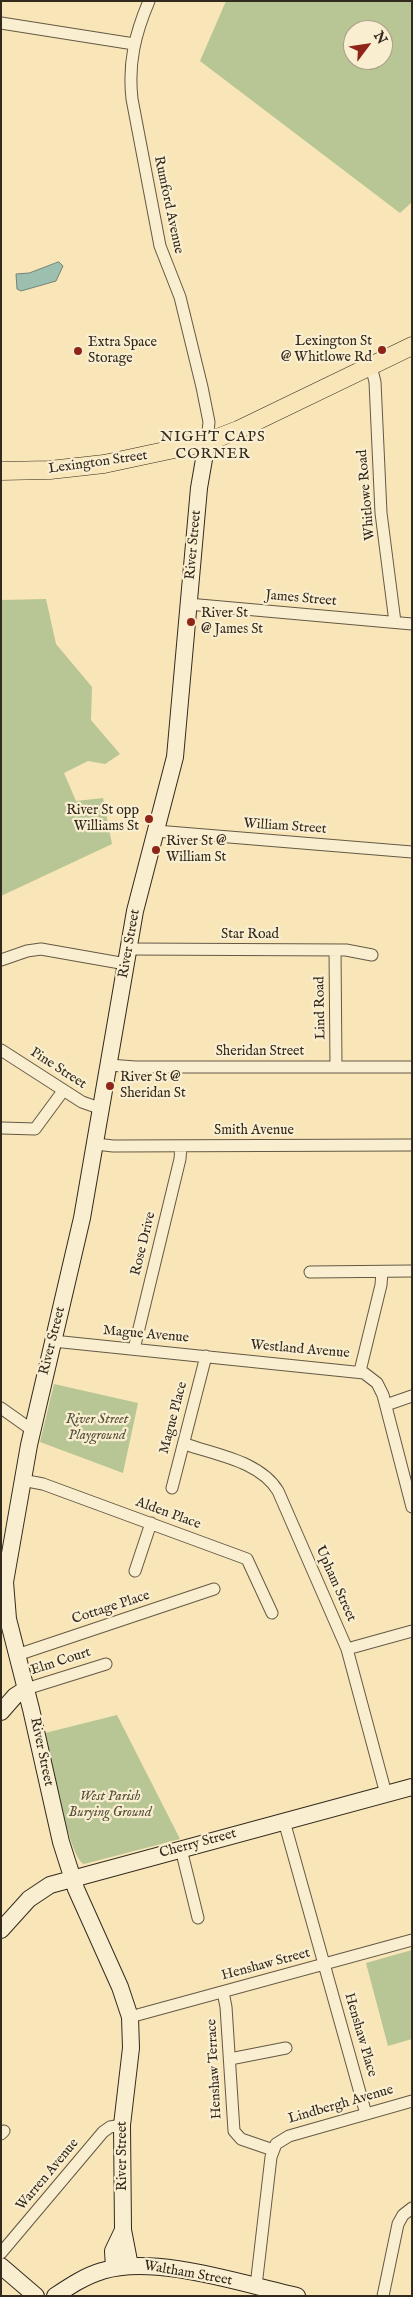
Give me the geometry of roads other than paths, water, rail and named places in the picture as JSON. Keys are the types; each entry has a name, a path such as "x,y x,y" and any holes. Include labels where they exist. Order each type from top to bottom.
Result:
{"main road":[{"name":"Lexington Street","path":"1,470 50,470 104,464 207,442 238,430 412,346"}],"street":[{"name":"Rumford Avenue","path":"149,1 134,44 131,88 160,246 180,297 202,387 209,425 207,442"},
{"path":"1,23 134,44"},
{"name":"Whitlowe Road","path":"370,366 375,382 381,514 395,622"},
{"name":"River Street","path":"122,2267 113,2251 123,2230 122,2124 132,2048 130,2017 120,1988 72,1879 57,1827 3,1589 32,1430 80,1228 135,911 176,751 199,488 207,442"},
{"name":"James Street","path":"188,604 412,624"},
{"name":"William Street","path":"156,831 412,852"},
{"name":"Star Road","path":"1,960 27,951 41,949 127,957 335,950 351,950 372,955"},
{"name":"Lind Road","path":"335,950 336,1066"},
{"name":"Pine Street","path":"1,1050 63,1091 86,1104 102,1109"},
{"name":"Sheridan Street","path":"109,1065 135,1068 336,1066 412,1068"},
{"path":"2,1128 35,1129 63,1091"},
{"name":"Smith Avenue","path":"96,1144 412,1146"},
{"name":"Rose Drive","path":"134,1349 180,1159 181,1146"},
{"path":"310,1272 412,1271"},
{"path":"360,1371 381,1285 382,1272"},
{"name":"Mague Avenue","path":"53,1341 236,1360"},
{"name":"Mague Place","path":"172,1488 206,1356"},
{"name":"Westland Avenue","path":"236,1360 360,1371 377,1383 386,1406 412,1505"},
{"path":"386,1406 412,1396"},
{"path":"1,1408 32,1430"},
{"name":"Upham Street","path":"184,1444 254,1469 272,1484 280,1496 347,1649 386,1794"},
{"name":"Alden Place","path":"22,1480 44,1484 247,1559 272,1613"},
{"path":"135,1571 151,1523"},
{"name":"Cottage Place","path":"17,1655 214,1589"},
{"path":"347,1649 412,1632"},
{"name":"Elm Court","path":"26,1689 106,1664"},
{"path":"1,1712 15,1696 26,1689"},
{"name":"Cherry Street","path":"1,1930 37,1892 50,1885 412,1787"},
{"name":"Henshaw Street","path":"130,2017 324,1965 284,1821"},
{"path":"181,1849 198,1918"},
{"path":"324,1965 412,1940"},
{"name":"Henshaw Place","path":"324,1965 366,2114"},
{"name":"Henshaw Terrace","path":"223,1992 230,2059 234,2131 241,2139 273,2150"},
{"path":"230,2059 286,2048"},
{"name":"Lindbergh Avenue","path":"273,2150 278,2142 286,2137 412,2101"},
{"name":"Warren Avenue","path":"1,2253 103,2132 110,2127 122,2124"},
{"path":"256,2286 273,2150"},
{"path":"382,2296 398,2224 403,2215 412,2208"},
{"path":"1,2266 36,2296"},
{"name":"Waltham Street","path":"55,2296 89,2276 122,2267 169,2268 297,2296"}],"place":[{"name":"Lexington St @ Whitlowe Rd","path":"382,350"},
{"name":"Extra Space Storage","path":"78,351"},
{"name":"River St @ James St","path":"191,622"},
{"name":"River St opp Williams St","path":"149,819"},
{"name":"River St @ William St","path":"156,850"},
{"name":"River St @ Sheridan St","path":"110,1086"}],"district":[{"name":"NIGHT CAPS CORNER","path":"213,446"}],"park label":[{"name":"River Street Playground","path":"97,1428"},
{"name":"West Parish Burying Ground","path":"110,1805"}]}
